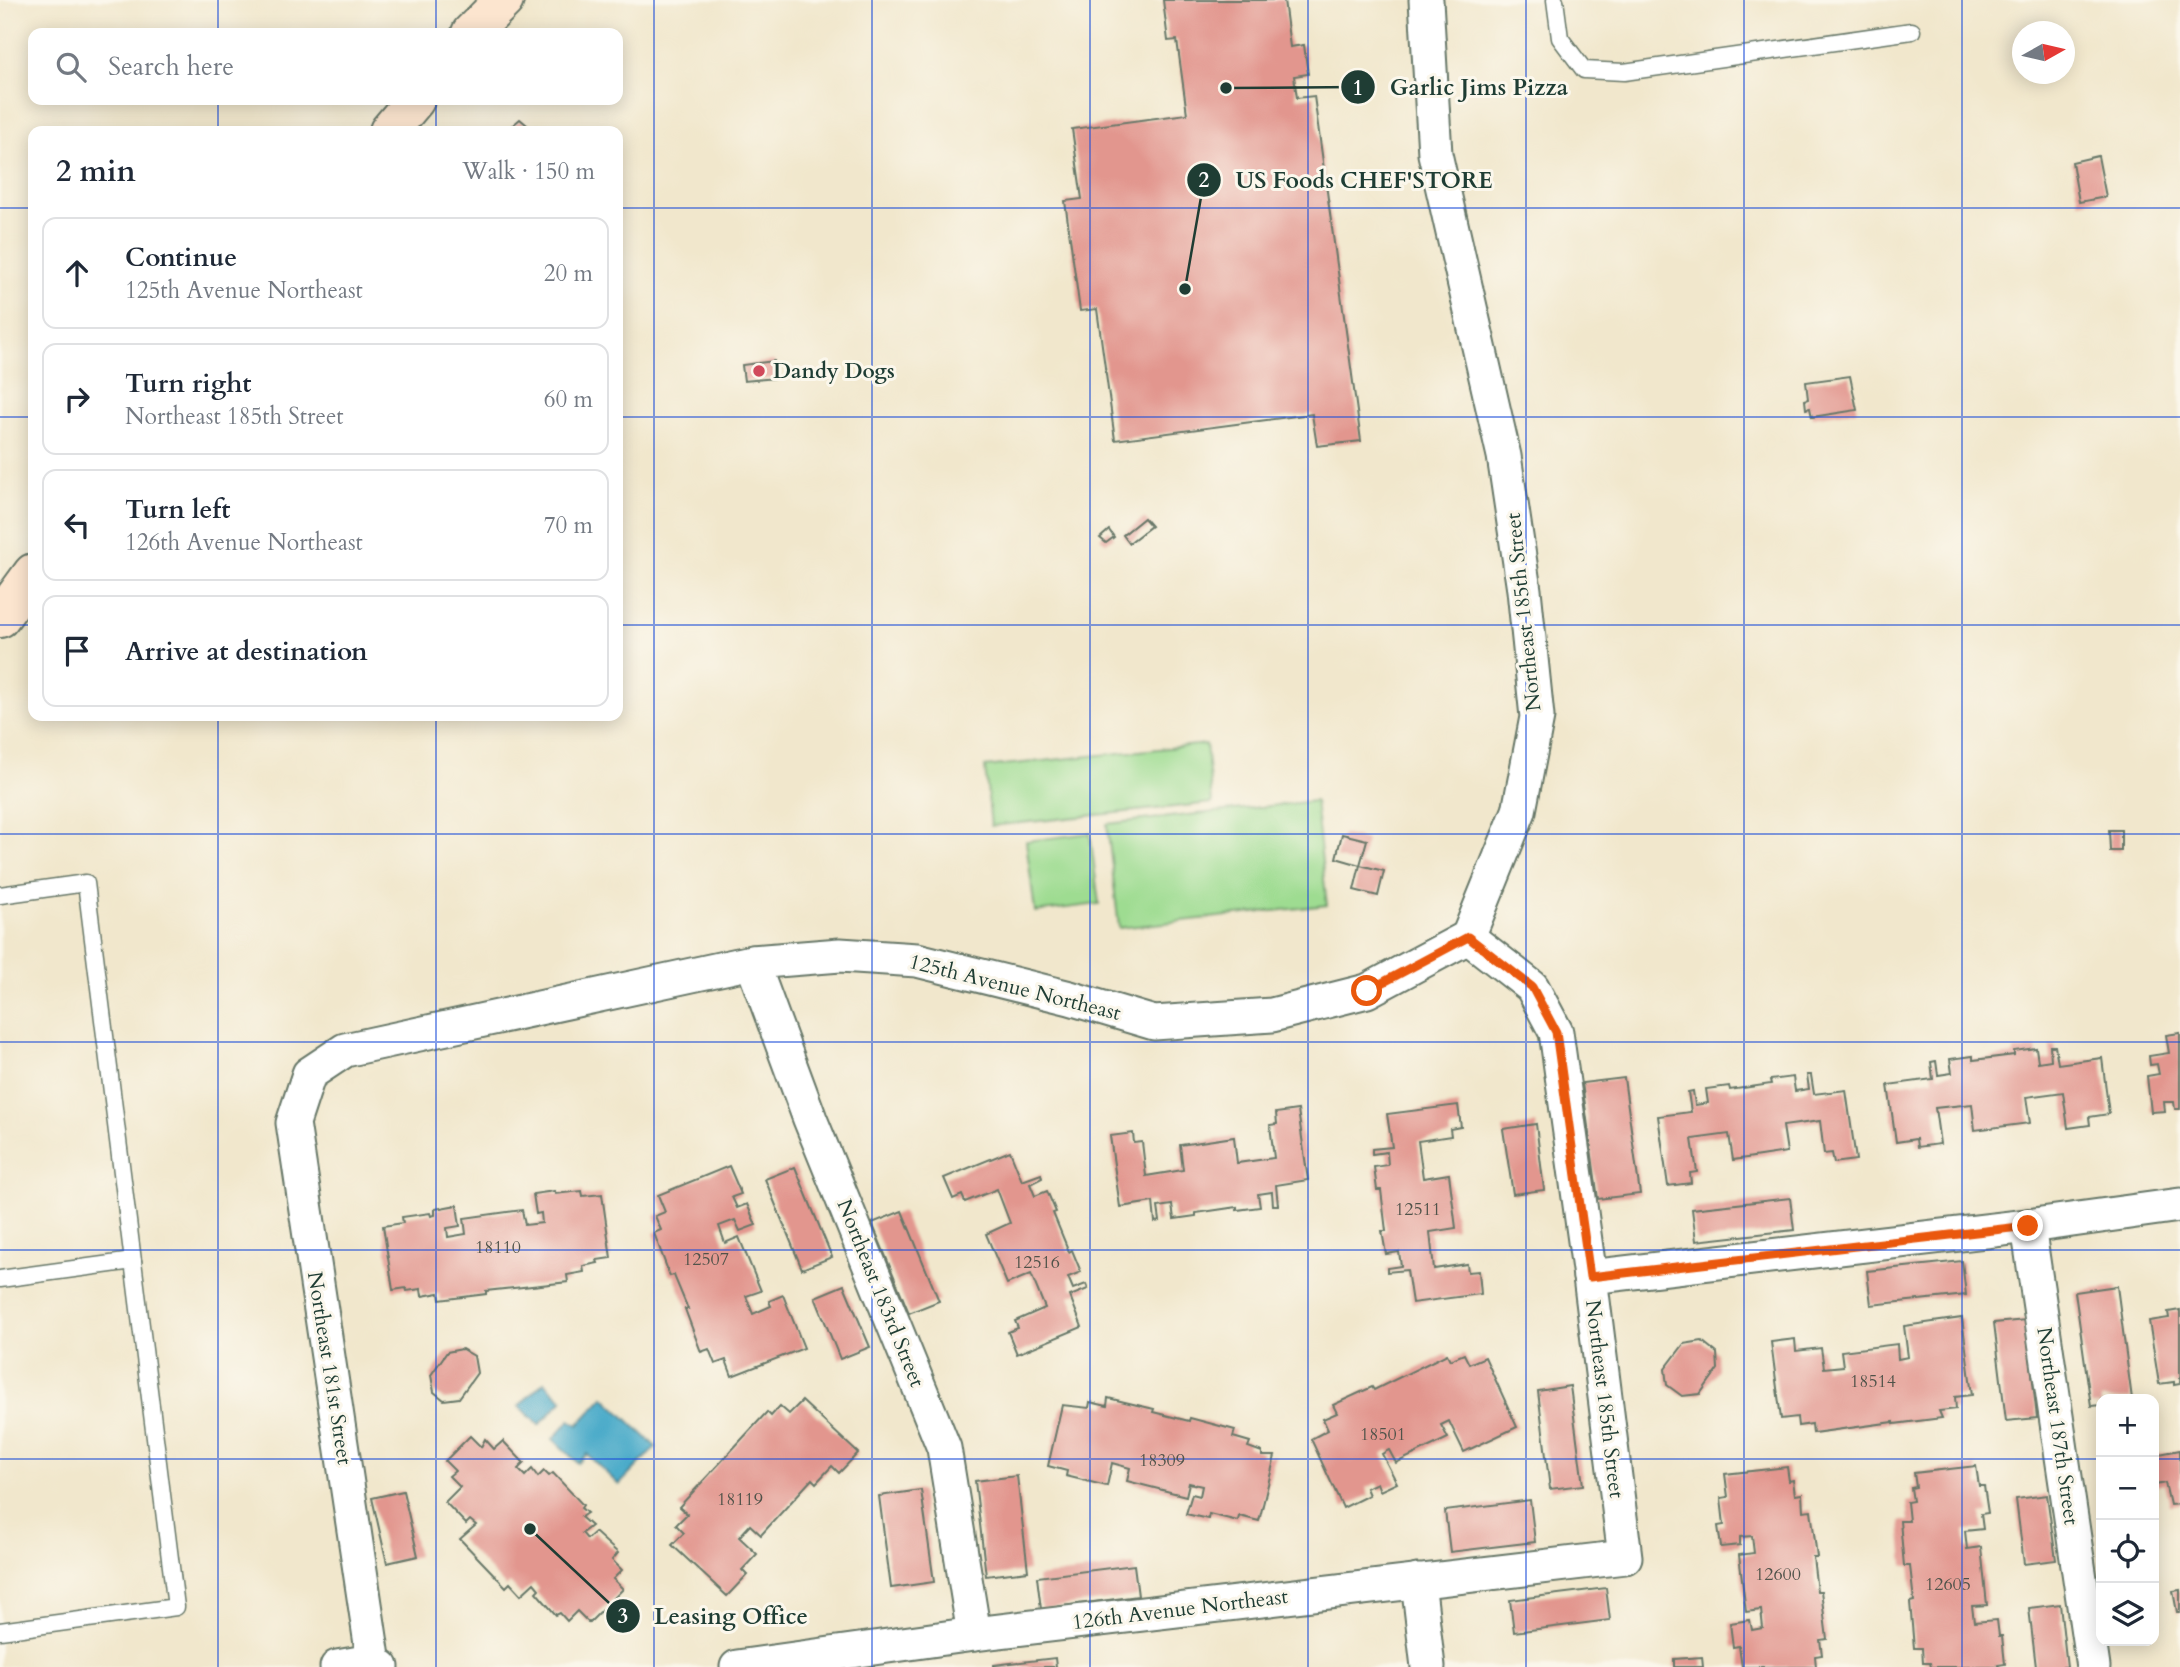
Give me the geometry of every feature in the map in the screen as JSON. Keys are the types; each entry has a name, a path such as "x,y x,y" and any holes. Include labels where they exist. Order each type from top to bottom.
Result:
{"main road":[{"path":"476,28 504,0"},
{"path":"393,126 411,105"},
{"path":"0,618 28,580"}],"street":[{"name":"Northeast 185th Street","path":"1426,0 1436,154 1504,456 1524,590 1536,717 1519,811 1468,937 1532,987 1556,1032 1625,1557"},
{"name":"125th Avenue Northeast","path":"309,1074 345,1050 752,962 840,956 917,960 1070,998 1154,1023 1272,1015 1367,991 1468,937"},
{"name":"Northeast 183rd Street","path":"752,962 810,1119 944,1448 974,1634"},
{"name":"Northeast 181st Street","path":"309,1074 293,1123 378,1666"},
{"path":"1590,1277 2028,1226 2180,1205"},
{"name":"Northeast 187th Street","path":"2028,1226 2093,1667"},
{"name":"126th Avenue Northeast","path":"737,1667 974,1634 1625,1557"},
{"path":"1418,1581 1428,1667"},
{"path":"337,1667 352,1663 378,1666"}],"lane":[{"path":"1555,0 1560,38 1584,70 1624,72 1912,32"},
{"path":"0,895 86,883 177,1607 0,1631"},
{"path":"0,1279 133,1261"}],"green space":[{"path":"1206,744 1212,803 991,826 985,767"},
{"path":"1315,801 1327,905 1119,928 1107,824"},
{"path":"1090,833 1099,904 1035,912 1026,841"}],"water":[{"path":"544,1382 563,1400 539,1425 519,1406"},
{"path":"604,1397 656,1447 619,1485 587,1454 578,1463 553,1439 570,1420 578,1425"}],"building":[{"path":"1163,0 1284,0 1290,47 1304,45 1308,74 1294,76 1297,98 1314,96 1361,441 1317,446 1312,414 1115,440 1097,309 1080,311 1065,201 1082,199 1072,129 1187,114 1177,40 1168,41"},
{"path":"520,119 527,125 514,126"},
{"path":"2098,156 2106,197 2079,202 2072,162"},
{"name":"Dandy Dogs","path":"774,361 776,378 744,381 742,365"},
{"path":"1850,376 1857,410 1812,417 1810,408 1806,409 1806,382"},
{"path":"1144,518 1151,526 1129,543 1123,535"},
{"path":"1109,530 1114,537 1106,543 1100,538"},
{"path":"2109,830 2121,830 2121,851 2110,851"},
{"path":"1342,834 1367,840 1360,865 1336,858"},
{"path":"1360,865 1384,871 1378,896 1354,890"},
{"path":"2180,1033 2180,1109 2175,1109 2174,1102 2164,1102 2165,1111 2151,1112 2147,1076 2159,1074 2157,1064 2150,1065 2149,1056 2169,1053 2166,1035"},
{"path":"2050,1046 2055,1046 2058,1064 2102,1058 2109,1114 2089,1117 2090,1125 2068,1128 2063,1092 2026,1097 2030,1123 1975,1130 1972,1104 1935,1108 1940,1144 1917,1147 1916,1139 1896,1142 1888,1085 1933,1079 1931,1062 1936,1061 1938,1075 1952,1073 1950,1059 1973,1056 1973,1060 2014,1055 2014,1051 2036,1048 2038,1062 2051,1060"},
{"path":"1807,1075 1811,1075 1814,1094 1846,1090 1856,1160 1834,1163 1832,1153 1824,1154 1820,1121 1783,1126 1787,1152 1733,1160 1729,1134 1692,1139 1697,1172 1690,1173 1691,1183 1668,1186 1658,1116 1691,1112 1688,1092 1693,1091 1695,1105 1708,1103 1706,1089 1729,1086 1730,1090 1771,1084 1770,1080 1793,1077 1795,1091 1809,1089"},
{"path":"1624,1078 1640,1194 1598,1199 1582,1083"},
{"path":"1458,1105 1461,1127 1450,1129 1451,1136 1418,1141 1423,1178 1449,1174 1456,1228 1430,1232 1434,1269 1467,1264 1468,1272 1479,1271 1481,1294 1412,1303 1407,1270 1387,1272 1387,1268 1401,1266 1399,1252 1386,1254 1382,1231 1386,1231 1381,1190 1377,1190 1374,1167 1388,1165 1387,1152 1372,1154 1372,1149 1392,1147 1387,1114"},
{"path":"1298,1110 1308,1180 1276,1185 1278,1205 1273,1205 1272,1192 1258,1194 1260,1207 1237,1210 1237,1207 1174,1219 1172,1205 1158,1207 1160,1221 1155,1222 1153,1202 1120,1207 1110,1136 1133,1133 1134,1143 1142,1142 1146,1176 1183,1170 1180,1145 1234,1137 1237,1163 1274,1158 1270,1125 1277,1124 1276,1113"},
{"path":"1536,1124 1544,1190 1513,1194 1503,1129"},
{"path":"1010,1151 1022,1181 1041,1174 1042,1178 1030,1184 1035,1196 1047,1191 1069,1252 1072,1250 1081,1272 1068,1277 1073,1289 1086,1284 1088,1289 1070,1296 1082,1327 1017,1354 1008,1332 1018,1328 1015,1321 1045,1308 1031,1274 1007,1284 986,1234 1010,1223 997,1189 965,1202 962,1195 953,1199 944,1178"},
{"path":"729,1166 741,1194 732,1197 737,1208 747,1204 756,1225 740,1231 735,1220 719,1226 725,1243 739,1237 761,1291 746,1296 753,1314 771,1306 769,1301 783,1295 804,1348 732,1376 726,1360 715,1364 709,1349 701,1352 685,1309 688,1309 674,1275 670,1276 654,1233 661,1230 655,1216 665,1212 658,1195"},
{"path":"795,1167 832,1257 802,1269 765,1179"},
{"path":"555,1191 555,1194 582,1191 583,1196 602,1194 611,1258 583,1266 584,1272 567,1275 568,1282 486,1291 486,1294 440,1300 439,1293 422,1296 421,1289 393,1290 383,1226 403,1223 402,1217 430,1213 431,1216 435,1215 435,1209 457,1205 460,1226 447,1228 448,1237 466,1234 464,1218 522,1210 525,1225 542,1223 541,1213 536,1214 533,1194"},
{"path":"1790,1198 1794,1230 1696,1241 1692,1209"},
{"path":"902,1211 939,1301 909,1313 872,1223"},
{"path":"1962,1261 1966,1295 1871,1305 1867,1271"},
{"path":"844,1285 870,1347 840,1359 815,1297"},
{"path":"2117,1286 2131,1394 2096,1394 2096,1406 2091,1406 2075,1292"},
{"path":"2180,1310 2180,1384 2159,1384 2149,1321 2169,1318 2168,1312"},
{"path":"1962,1318 1972,1395 1955,1397 1956,1409 1939,1411 1942,1418 1813,1433 1812,1424 1798,1426 1797,1417 1781,1419 1771,1342 1795,1339 1796,1351 1821,1348 1824,1368 1843,1366 1841,1351 1897,1344 1898,1359 1908,1357 1904,1326"},
{"path":"2026,1320 2037,1418 2006,1421 1994,1323"},
{"path":"1702,1341 1717,1353 1718,1369 1700,1394 1682,1396 1667,1385 1665,1369 1684,1344"},
{"path":"462,1349 474,1356 477,1373 459,1398 444,1400 434,1392 431,1375 447,1352"},
{"path":"1447,1354 1450,1360 1464,1354 1469,1364 1485,1357 1517,1427 1464,1452 1449,1421 1441,1425 1448,1438 1396,1463 1389,1450 1382,1454 1397,1483 1380,1491 1377,1483 1366,1488 1369,1495 1343,1508 1311,1439 1328,1430 1323,1419 1337,1413 1333,1405 1372,1387 1374,1390"},
{"path":"1570,1386 1583,1485 1550,1489 1538,1391"},
{"path":"1108,1398 1154,1409 1153,1412 1235,1430 1233,1437 1250,1442 1248,1447 1262,1452 1262,1456 1275,1456 1259,1521 1239,1516 1238,1521 1209,1514 1208,1519 1186,1514 1192,1494 1200,1496 1202,1486 1189,1483 1186,1496 1127,1481 1130,1468 1112,1463 1107,1486 1066,1476 1067,1471 1048,1466 1062,1405 1089,1408 1090,1402 1107,1406"},
{"path":"802,1401 858,1453 839,1473 832,1466 816,1483 812,1479 761,1535 750,1525 739,1537 757,1554 742,1570 747,1575 727,1596 672,1545 684,1533 676,1525 687,1514 679,1507 767,1412 771,1416 780,1406 789,1414"},
{"path":"470,1436 481,1447 485,1439 494,1449 503,1441 524,1463 518,1469 525,1476 532,1469 538,1477 544,1471 549,1476 553,1473 583,1505 581,1508 587,1513 581,1517 591,1526 582,1533 587,1539 595,1532 618,1553 612,1560 622,1570 613,1579 623,1589 589,1623 577,1611 567,1621 560,1613 556,1615 536,1592 539,1589 534,1583 521,1595 510,1583 506,1587 460,1539 476,1525 470,1520 466,1524 445,1502 460,1487 449,1476 455,1471 445,1461"},
{"path":"2180,1450 2180,1504 2170,1505 2165,1483 2159,1484 2159,1454"},
{"path":"1976,1466 1979,1486 1984,1486 1988,1513 1981,1514 1983,1529 1965,1531 1967,1549 1981,1547 1987,1605 1972,1606 1974,1622 1997,1620 2005,1664 1998,1665 1999,1667 1931,1667 1930,1663 1923,1663 1922,1648 1914,1648 1910,1602 1914,1601 1910,1566 1904,1566 1900,1521 1909,1521 1907,1502 1913,1501 1911,1488 1916,1487 1914,1473"},
{"path":"1787,1467 1789,1481 1793,1480 1795,1495 1802,1494 1803,1511 1811,1510 1817,1557 1813,1557 1817,1591 1821,1591 1827,1639 1820,1640 1822,1655 1815,1656 1816,1667 1742,1667 1739,1646 1733,1647 1730,1623 1750,1620 1752,1630 1763,1628 1761,1610 1746,1612 1739,1555 1754,1553 1752,1536 1740,1537 1740,1545 1721,1547 1718,1526 1724,1525 1721,1498 1728,1497 1725,1474"},
{"path":"1017,1476 1028,1571 986,1576 975,1481"},
{"path":"921,1490 934,1582 891,1588 879,1496"},
{"path":"403,1491 418,1556 387,1563 372,1498"},
{"path":"2047,1495 2056,1560 2024,1564 2016,1499"},
{"path":"1530,1500 1535,1542 1450,1552 1445,1511"},
{"path":"1134,1565 1138,1596 1041,1609 1037,1577"},
{"path":"1606,1588 1610,1620 1514,1632 1510,1600"},
{"path":"2180,1590 2180,1612 2177,1612 2173,1591"},
{"path":"2060,1604 2067,1667 2036,1667 2029,1608"},
{"path":"1702,1657 1703,1667 1674,1667 1674,1659"},
{"path":"1055,1658 1056,1667 994,1667 994,1665"}],"place":[{"name":"Garlic Jims Pizza","path":"1226,88"},
{"name":"US Foods CHEF'STORE","path":"1185,289"},
{"name":"Dandy Dogs","path":"759,371"},
{"name":"Leasing Office","path":"530,1529"}],"route":[{"path":"1367,991 1468,937 1532,987 1556,1032 1590,1277 2028,1226"}]}
